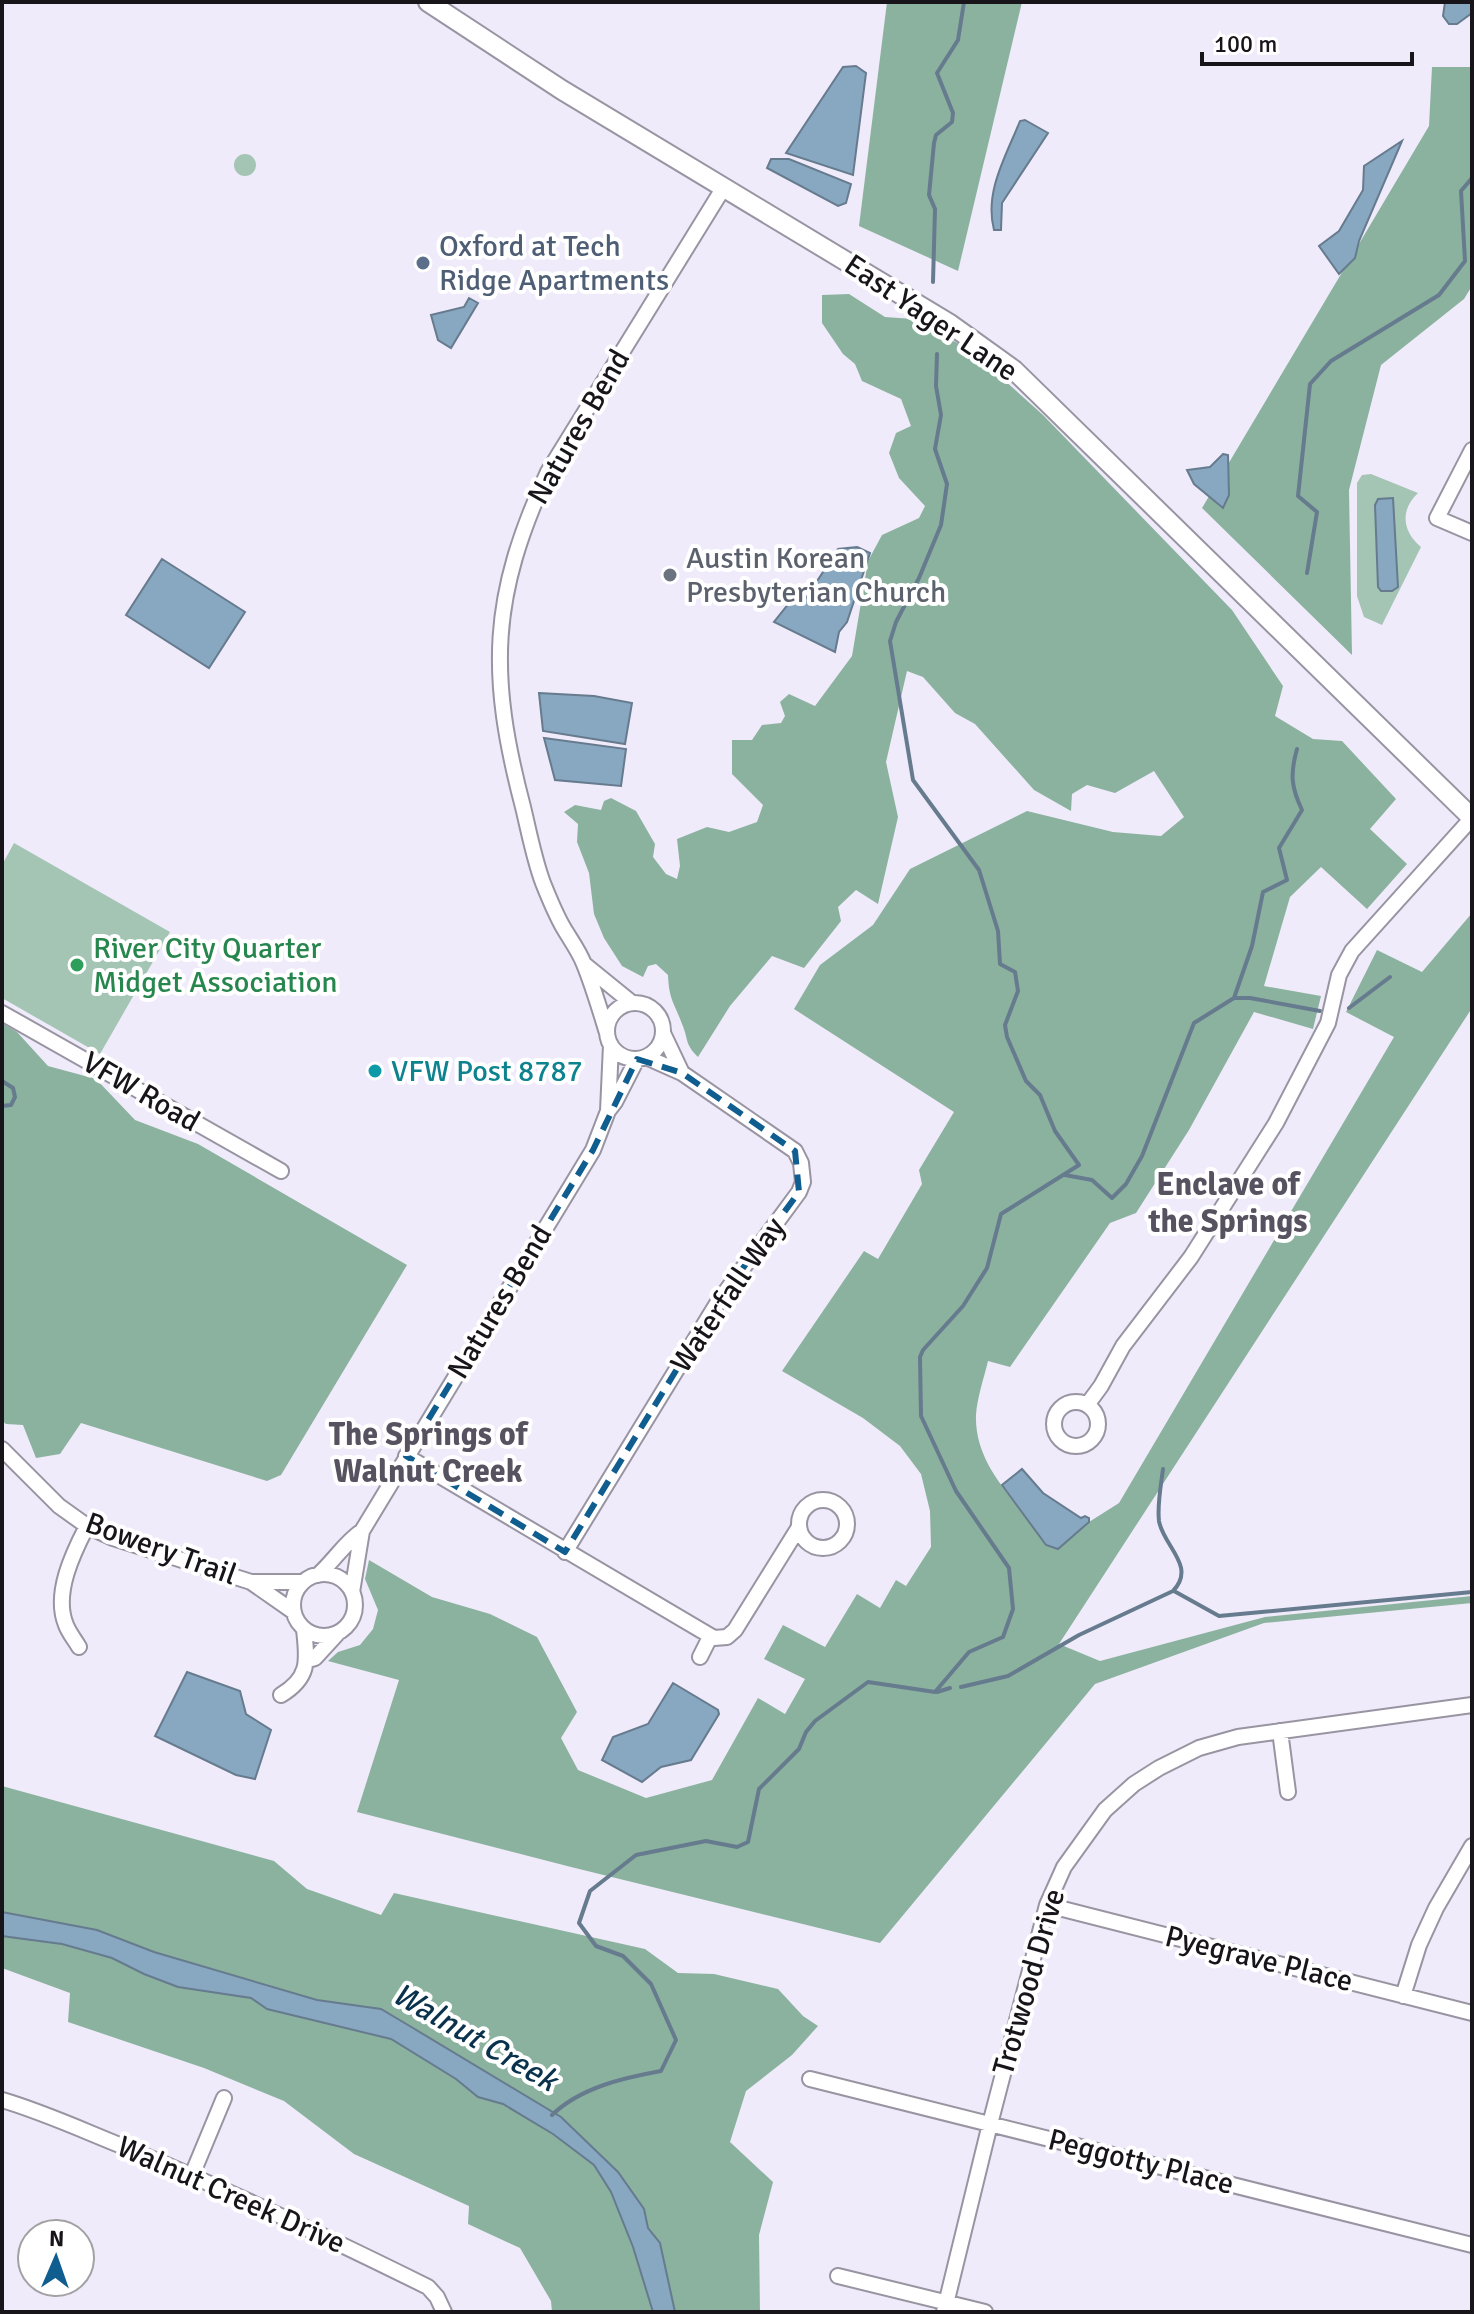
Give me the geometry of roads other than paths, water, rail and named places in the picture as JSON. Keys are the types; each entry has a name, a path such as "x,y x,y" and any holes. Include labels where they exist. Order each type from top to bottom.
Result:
{"street":[{"name":"East Yager Lane","path":"428,2 562,90 963,332 1014,370 1472,818"},
{"name":"Natures Bend","path":"608,1111 609,1039 584,964 561,924 542,881 509,756 500,702 498,660 503,607 512,561 528,515 548,472 724,187"},
{"path":"1472,450 1437,518 1472,533"},
{"path":"1087,1405 1123,1346 1191,1257 1276,1123 1328,1023 1339,975 1352,951 1472,818"},
{"name":"Natures Bend","path":"584,964 632,1003"},
{"path":"632,1003 649,1006 661,1019 663,1033 660,1045 641,1058 620,1055 609,1039 608,1021 621,1006 632,1003"},
{"name":"VFW Road","path":"2,1013 281,1171"},
{"name":"Waterfall Way","path":"663,1033 682,1073"},
{"name":"Natures Bend","path":"352,1592 362,1531 593,1150 608,1111 641,1058"},
{"name":"Waterfall Way","path":"565,1552 718,1302 799,1192 803,1182 801,1163 795,1151 682,1073 641,1058"},
{"name":"Bowery Trail","path":"2,1449 59,1506 87,1526 113,1538 251,1582 294,1612"},
{"path":"406,1456 710,1637 721,1639 735,1630 799,1527"},
{"path":"79,1647 65,1623 62,1602 69,1566 87,1526"},
{"name":"Natures Bend","path":"318,1575 332,1563 351,1538 362,1531"},
{"path":"281,1695 297,1682 308,1660 304,1629 294,1612 295,1596 303,1582 318,1575 331,1575 340,1579 352,1592 354,1615 315,1658 308,1660"},
{"name":"Bowery Trail","path":"251,1582 303,1582"},
{"path":"304,1629 322,1636 339,1632"},
{"path":"700,1657 710,1637"},
{"name":"Trotwood Drive","path":"946,2307 1047,1905 1064,1867 1105,1810 1134,1784 1199,1748 1238,1737 1472,1705"},
{"path":"1280,1731 1288,1792"},
{"path":"1403,1996 1430,1920 1472,1846"},
{"name":"Pyegrave Place","path":"1047,1905 1472,2013"},
{"name":"Peggotty Place","path":"810,2079 1472,2245"},
{"path":"192,2175 224,2098"},
{"name":"Walnut Creek Drive","path":"2,2100 192,2175 428,2287 444,2312"},
{"path":"838,2276 946,2307 985,2312"}],"water":[{"path":"1445,2 1472,2 1472,13 1457,24 1449,24 1443,16"},
{"path":"856,66 866,73 853,175 786,153 843,67"},
{"path":"1025,120 1048,133 1002,203 1001,230 994,230 994,188 1020,121"},
{"path":"1402,141 1359,241 1355,258 1339,274 1319,246 1339,231 1363,190 1364,166"},
{"path":"771,159 789,159 851,184 846,203 838,206 767,168"},
{"path":"469,298 478,303 451,348 438,340 431,315 464,307"},
{"path":"1223,454 1228,455 1229,495 1223,508 1194,484 1187,470 1210,467"},
{"path":"1393,498 1398,587 1392,591 1381,591 1378,587 1375,505 1378,499"},
{"path":"857,547 870,553 847,622 839,632 835,652 774,622 790,602 806,598 838,549"},
{"path":"162,559 245,612 209,668 126,615"},
{"path":"539,693 594,696 632,703 625,744 543,731"},
{"path":"544,738 626,749 621,786 555,780"},
{"path":"1022,1469 1043,1493 1081,1518 1089,1518 1089,1522 1058,1549 1046,1545 1002,1485"},
{"path":"187,1672 240,1691 246,1714 271,1730 255,1779 236,1775 155,1736"},
{"path":"673,1683 718,1710 719,1714 691,1760 661,1767 642,1782 602,1760 613,1737 648,1724"},
{"path":"2,1912 97,1930 154,1952 317,2000 381,2009 408,2025 561,2117 618,2172 644,2209 648,2228 660,2243 675,2312 653,2312 633,2247 611,2192 594,2165 553,2134 503,2104 478,2097 456,2079 391,2039 267,2009 251,1998 178,1987 112,1958 62,1944 2,1936"}],"waterway":[{"path":"933,282 935,209 929,195 934,143 936,135 952,122 953,113 937,73 958,40 964,2"},
{"path":"1307,573 1317,512 1298,496 1310,384 1331,361 1439,295 1465,261 1461,191 1472,178"},
{"path":"552,2115 589,2091 661,2071 676,2040 651,1984 623,1956 596,1946 579,1923 590,1891 636,1855 706,1841 737,1847 748,1842 759,1789 799,1749 815,1721 868,1682 935,1692 969,1652 1003,1637 1013,1609 1009,1568 956,1491 921,1416 920,1357 963,1306 987,1268 1001,1214 1079,1165 1055,1131 1040,1095 1026,1081 1007,1037 1005,1025 1018,991 1015,972 1000,964 998,931 979,870 913,780 890,641 941,525 947,484 935,449 941,415 936,386 937,354"},
{"path":"1065,1175 1092,1180 1112,1198 1126,1184 1142,1156 1194,1023 1234,998 1252,946 1263,892 1287,880 1279,848 1302,810 1293,780 1297,749"},
{"path":"1349,1008 1390,977"},
{"path":"1234,998 1320,1011"},
{"path":"2,1081 13,1088 15,1097 11,1105 2,1106"},
{"path":"961,1687 1008,1676 1079,1635 1173,1591 1182,1573 1159,1521 1163,1469"},
{"path":"1174,1591 1219,1616 1472,1592"},
{"path":"937,1692 950,1688"}],"place":[{"name":"Oxford at Tech Ridge Apartments","path":"423,263"},
{"name":"Austin Korean Presbyterian Church","path":"670,575"},
{"name":"River City Quarter Midget Association","path":"77,965"},
{"name":"VFW Post 8787","path":"375,1071"}],"district":[{"name":"Enclave of the Springs","path":"1228,1202"},
{"name":"The Springs of Walnut Creek","path":"428,1452"}],"water label":[{"name":"Walnut Creek","path":"475,2037"}]}
